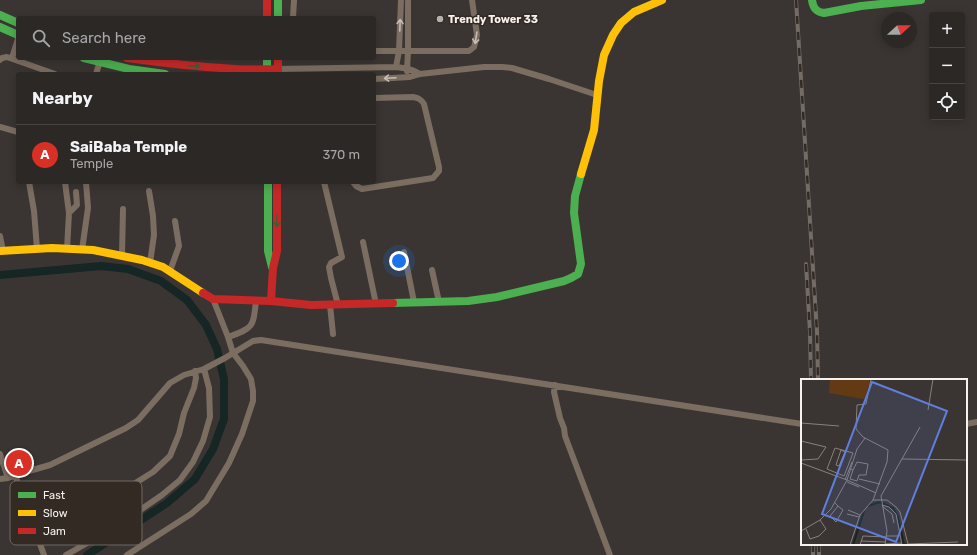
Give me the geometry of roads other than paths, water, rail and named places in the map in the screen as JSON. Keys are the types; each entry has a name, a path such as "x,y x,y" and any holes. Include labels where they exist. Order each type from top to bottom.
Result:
{"street":[{"path":"267,0 267,16"},
{"path":"278,0 278,16"},
{"path":"293,16 294,0"},
{"path":"396,67 399,51 401,0"},
{"path":"407,77 408,0"},
{"path":"376,51 469,51 474,47 477,35 472,0"},
{"path":"0,236 2,251 52,248 93,250 142,260 163,267 214,299 271,301 311,305 468,301 498,298 564,281 574,277 580,272 581,264 574,213 575,196 594,130 597,94 604,55 613,35 621,23 634,12 662,0"},
{"path":"812,0 812,4 815,9 819,12 826,13 854,7 921,0"},
{"path":"0,15 16,22"},
{"path":"0,26 16,34"},
{"path":"12,58 16,45"},
{"path":"0,60 7,57 16,59"},
{"path":"17,60 50,72"},
{"path":"97,72 100,60 129,69 151,72"},
{"path":"141,60 170,64 267,72 396,67 414,70 420,74"},
{"path":"267,60 267,72"},
{"path":"278,60 278,72"},
{"path":"376,79 407,77 420,74 484,67 502,67 512,68 549,78 597,94"},
{"path":"355,184 362,189 432,178 437,175 439,171 438,160 422,100 413,97 376,98"},
{"path":"0,127 16,131"},
{"path":"29,184 34,211 37,249"},
{"path":"65,184 69,213 67,249"},
{"path":"82,250 88,208 86,184"},
{"path":"268,184 268,251 272,268 271,301"},
{"path":"272,268 277,251 277,184"},
{"path":"324,184 342,257 331,263 329,267 334,305 333,334"},
{"path":"149,191 154,235 150,263"},
{"path":"69,213 77,205 76,192"},
{"path":"268,193 277,193"},
{"path":"122,256 123,209"},
{"path":"170,272 179,246 175,221"},
{"path":"363,242 376,304"},
{"path":"404,252 414,302"},
{"path":"432,270 439,302"},
{"path":"127,555 190,514 206,501 229,463 242,434 254,401 251,379 233,353 214,299"},
{"path":"228,337 244,331 252,325 256,301"},
{"path":"0,479 50,465 126,428 138,420 170,383 184,375 204,369 214,364 253,341 261,340 801,424"},
{"path":"142,509 180,480 193,462 203,441 210,417 209,388 204,369"},
{"path":"139,481 153,472 170,456 194,388 196,378 195,371"},
{"path":"555,385 554,392 565,436 610,555"},
{"path":"967,424 977,422"},
{"path":"0,454 8,478"},
{"path":"15,475 17,481"},
{"path":"40,545 44,555"},
{"path":"66,555 84,545"}],"waterway":[{"path":"0,275 101,266 128,269 161,281 187,300 206,325 217,349 224,379 224,419 213,449 195,479 167,503 142,519"},
{"path":"87,555 102,545"}],"railway":[{"path":"796,0 817,332 818,379"},
{"path":"806,264 811,379"},
{"path":"813,545 813,555"},
{"path":"819,545 819,555"}],"place":[{"name":"Trendy Tower 33","path":"440,19"},
{"name":"SaiBaba Temple","path":"19,463"}]}
